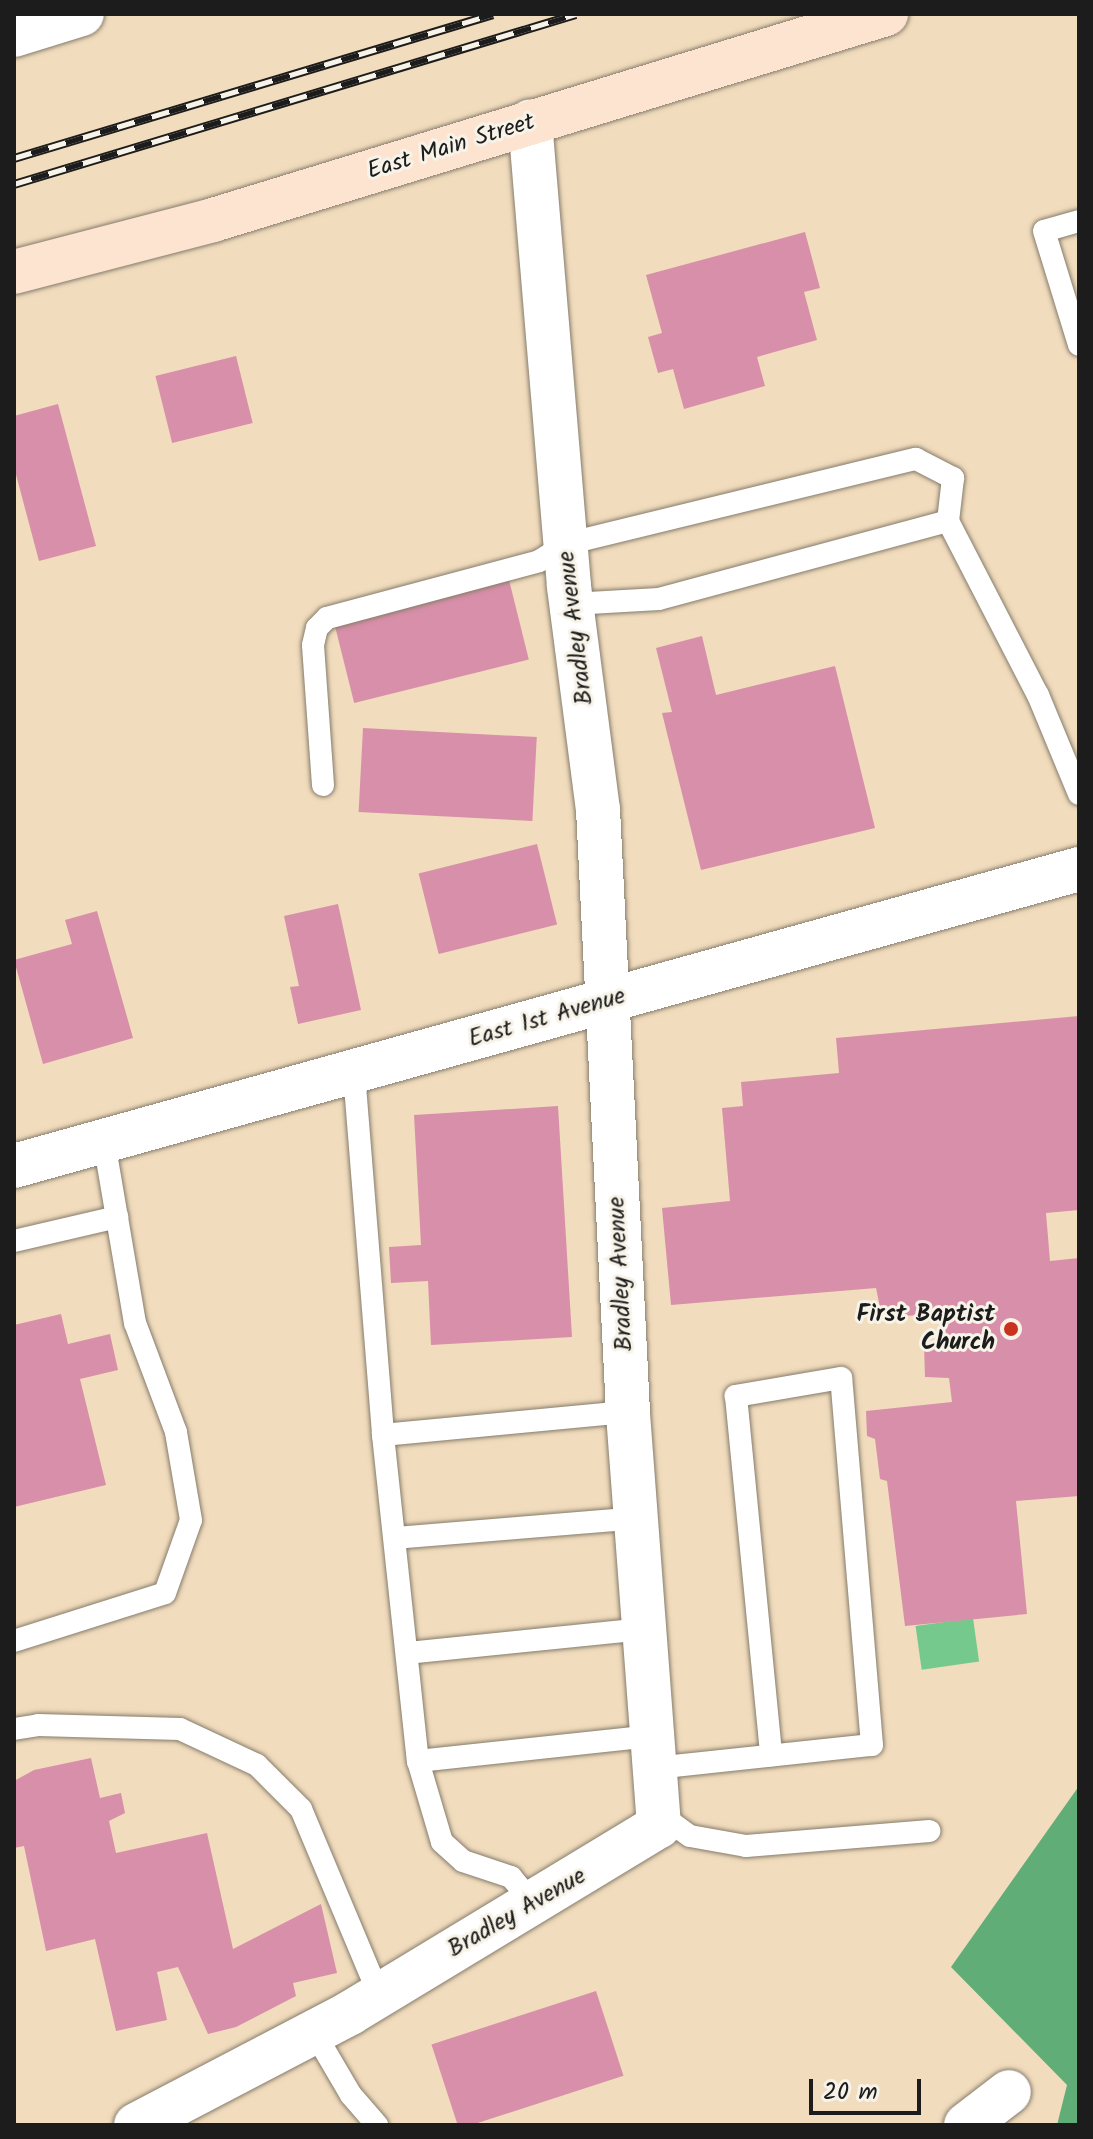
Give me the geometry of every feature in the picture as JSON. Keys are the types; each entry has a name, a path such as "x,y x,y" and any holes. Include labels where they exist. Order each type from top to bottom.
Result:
{"main road":[{"name":"East Main Street","path":"14,272 213,220 886,14"}],"street":[{"name":"Bradley Avenue","path":"136,2125 379,1995 659,1826 628,1412 598,810 571,604 530,122"},
{"name":"East 1st Avenue","path":"14,1166 1079,869"},
{"path":"966,2125 1009,2092"}],"lane":[{"path":"1079,221 1044,231 1079,345"},
{"path":"323,785 313,645 317,628 327,618 539,561 566,544 916,459 953,478 948,521 1032,682 1079,794"},
{"path":"571,604 659,599 948,521"},
{"path":"354,1073 383,1435 418,1761 442,1842 463,1861 511,1877 531,1901"},
{"path":"14,1641 165,1593 191,1520 176,1432 135,1323 104,1141"},
{"path":"14,1241 117,1217"},
{"path":"418,1761 654,1752 771,1755 872,1745 841,1378 736,1396 771,1755"},
{"path":"383,1435 628,1412"},
{"path":"395,1538 637,1518"},
{"path":"407,1653 645,1629"},
{"path":"14,1729 38,1725 180,1729 257,1765 301,1809 379,1995"},
{"path":"658,1813 690,1836 746,1846 929,1831"},
{"path":"314,2032 351,2095 377,2125"}],"green space":[{"path":"973,1618 979,1662 922,1670 916,1626"},
{"path":"1079,1786 1079,2125 1057,2125 1067,2085 951,1967"}],"building":[{"path":"805,232 820,288 804,292 817,340 757,357 765,386 684,409 673,369 658,373 648,337 662,333 646,275"},
{"path":"236,356 253,423 172,443 155,376"},
{"path":"58,404 96,546 39,561 14,467 14,416"},
{"path":"509,580 529,660 354,703 334,624"},
{"path":"702,636 716,695 835,666 875,828 701,870 662,713 672,712 656,648"},
{"path":"363,728 537,737 532,821 359,812"},
{"path":"537,844 557,925 439,954 419,874"},
{"path":"338,904 361,1010 298,1024 290,987 299,986 284,916"},
{"path":"97,911 133,1038 43,1064 14,960 72,944 65,920"},
{"name":"First Baptist Church","path":"1079,1016 1079,1210 1046,1213 1050,1261 1079,1258 1079,1496 1016,1501 1027,1614 905,1626 887,1481 880,1479 875,1439 867,1436 866,1411 952,1402 949,1378 925,1377 924,1344 945,1340 942,1314 882,1317 876,1288 671,1305 662,1208 730,1201 722,1108 743,1106 741,1082 839,1073 836,1038"},
{"path":"558,1106 572,1337 431,1345 428,1281 391,1283 389,1247 421,1245 414,1115"},
{"path":"61,1314 68,1344 110,1334 118,1370 80,1379 106,1485 14,1507 14,1325"},
{"path":"91,1758 100,1798 121,1793 125,1813 109,1821 116,1853 207,1833 233,1949 321,1904 337,1973 293,1983 296,1996 236,2027 208,2034 178,1967 157,1972 167,2020 116,2031 95,1939 46,1951 24,1846 14,1848 14,1781 34,1770"},
{"path":"596,1991 624,2076 472,2125 458,2125 431,2044"}],"railway":[{"path":"14,158 493,14"},
{"path":"14,184 576,14"}],"place":[{"name":"First Baptist Church","path":"1011,1329"}]}
